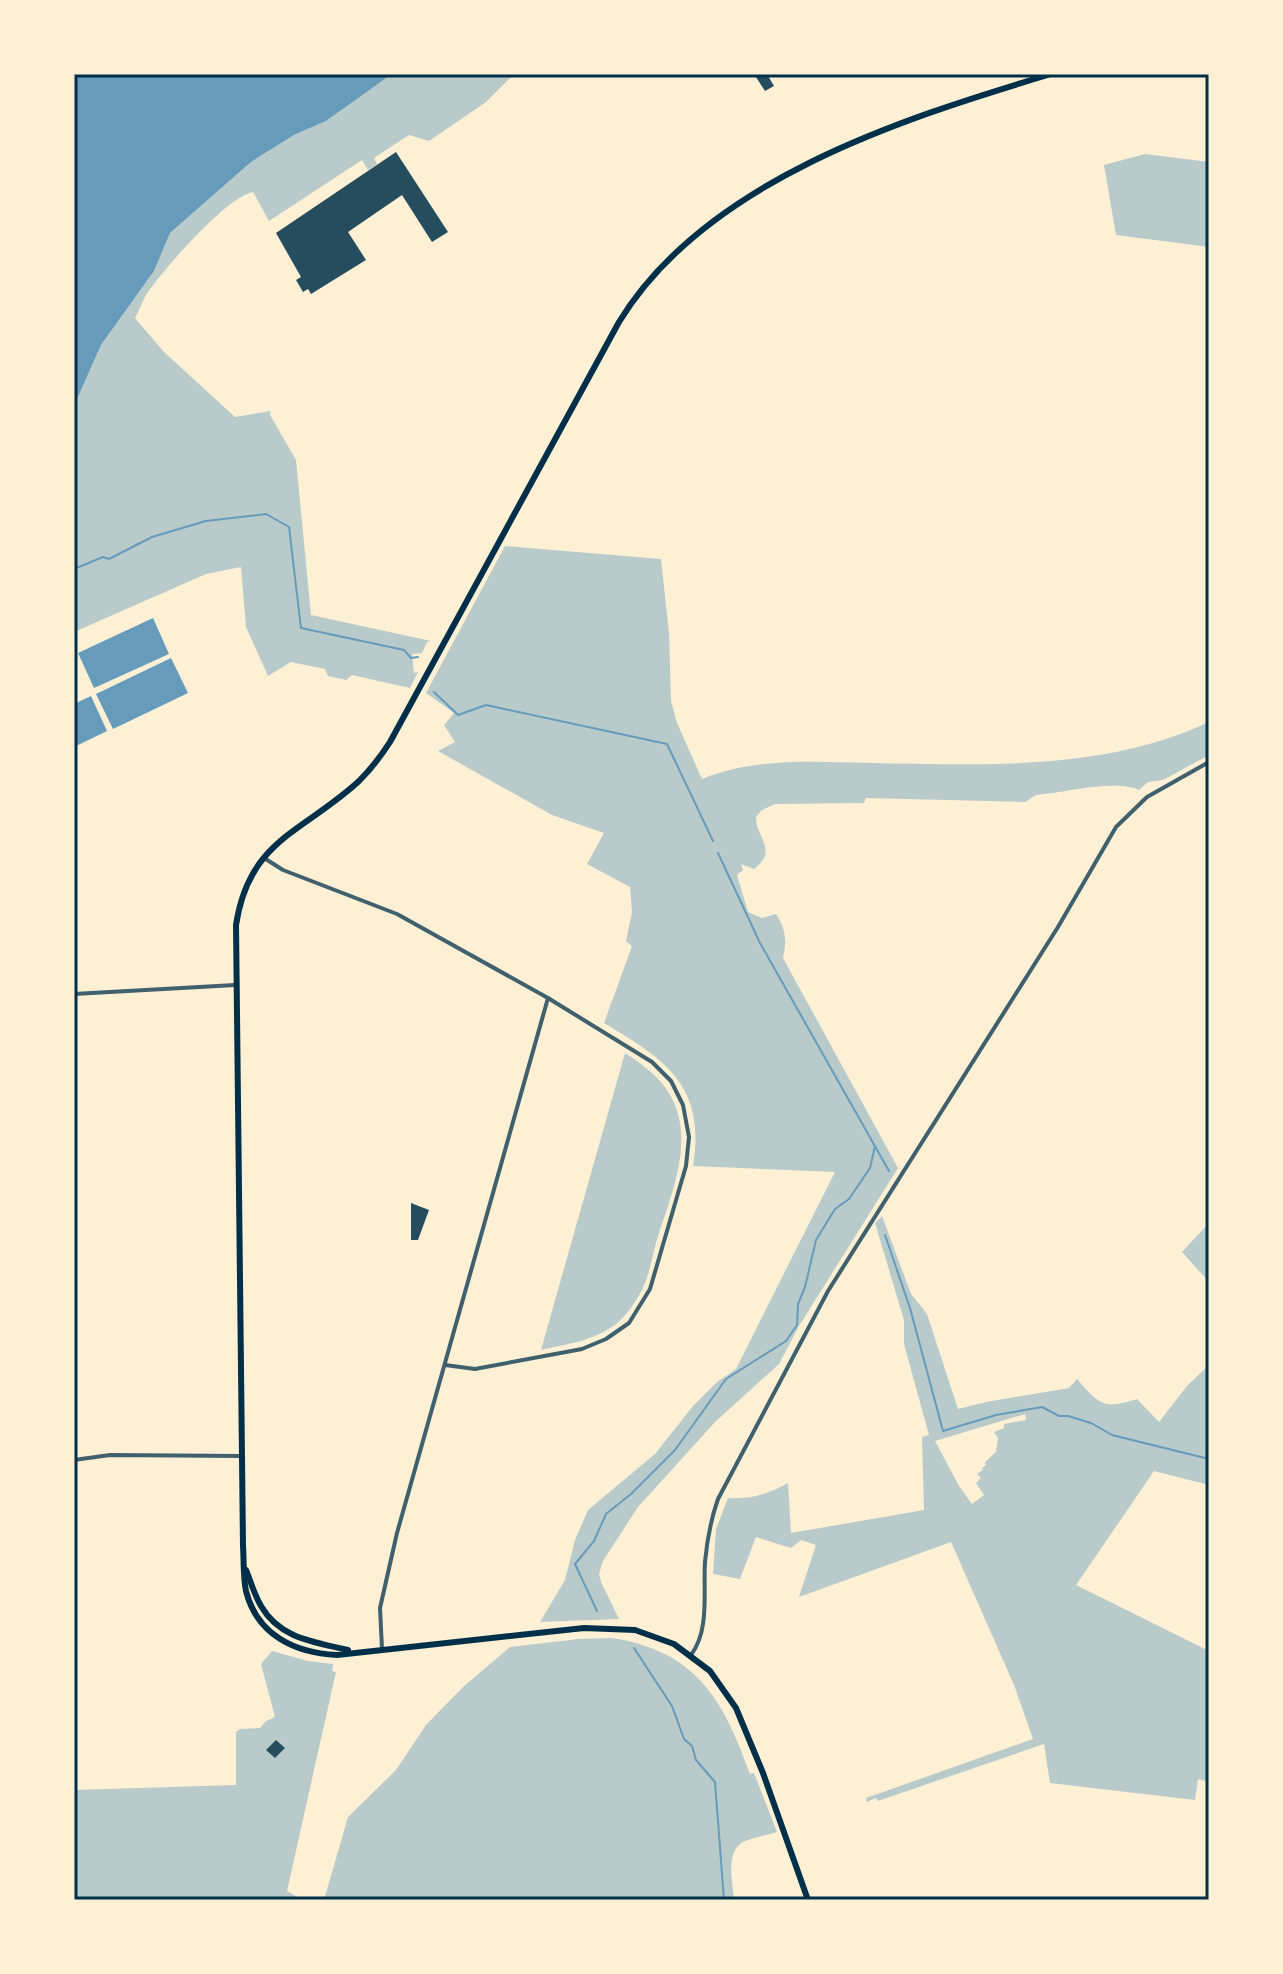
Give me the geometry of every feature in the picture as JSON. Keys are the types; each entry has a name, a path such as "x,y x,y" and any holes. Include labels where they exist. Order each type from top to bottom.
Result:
{"main road":[{"path":"808,1900 742,1719 717,1679 674,1644 645,1633 606,1628 352,1651 337,1655 318,1654 297,1649 279,1639 266,1628 252,1608 246,1592 241,1456 235,985 238,911 246,885 263,857 285,836 347,792 381,756 619,322 638,293 671,255 717,218 840,149 925,113 1051,74"}],"street":[{"path":"691,1655 702,1635 706,1557 718,1499 828,1291 1051,938 1116,827 1147,797 1209,762"},
{"path":"263,857 283,870 397,914 548,998 642,1055 671,1081 680,1097 688,1121 686,1166 650,1289 635,1316 622,1329 597,1344 565,1353 475,1369 445,1365"},
{"path":"74,994 235,985"},
{"path":"382,1649 379,1616 384,1585 548,998"},
{"path":"74,1460 99,1456 241,1456"}],"shaded area":[{"path":"392,74 514,74 486,102 429,141 409,135 374,158 377,164 368,170 362,160 269,221 253,192 241,197 211,220 180,253 146,295 135,318 164,352 235,417 271,411 270,415 296,460 311,615 431,641 427,642 422,653 412,654 414,673 418,672 410,688 352,675 346,680 328,676 325,669 291,662 268,676 246,627 241,567 206,574 74,632 74,406 101,345 154,271 170,233 251,162 294,135 326,121"},
{"path":"1145,154 1209,162 1209,247 1116,235 1104,165"},
{"path":"505,546 661,559 669,633 671,701 677,723 702,779 743,767 785,762 1043,762 1128,749 1169,738 1209,722 1209,755 1163,780 1148,782 1139,790 1117,786 1089,788 1036,795 1025,802 866,798 864,803 775,804 756,817 765,856 754,869 741,864 743,870 737,875 748,912 762,918 776,914 785,935 783,958 898,1168 799,1326 779,1364 715,1422 638,1507 603,1561 599,1574 601,1582 619,1619 540,1622 565,1580 575,1540 588,1510 655,1454 693,1406 717,1382 736,1369 835,1172 693,1166 693,1115 687,1095 677,1078 646,1050 604,1023 632,946 626,941 632,912 630,887 587,864 604,833 552,815 438,751 455,742 444,725 454,713 426,693"},
{"path":"625,1053 657,1078 669,1093 677,1111 681,1127 680,1161 672,1195 644,1285 627,1313 599,1334 541,1350"},
{"path":"882,1216 911,1294 927,1314 958,1409 1069,1388 1077,1379 1102,1402 1116,1404 1137,1399 1159,1422 1187,1386 1209,1365 1209,1485 1154,1471 1076,1585 1209,1651 1209,1782 1198,1779 1195,1800 1050,1783 1044,1744 878,1801 876,1798 867,1802 866,1798 1033,1739 1014,1685 951,1542 799,1597 816,1545 801,1540 791,1548 756,1537 740,1579 713,1574 716,1529 728,1498 760,1495 788,1483 791,1533 924,1510 922,1437 929,1435 904,1344 904,1320 875,1223","holes":["1025,1414 1026,1420 1004,1424 1004,1428 994,1432 998,1438 996,1452 977,1474 981,1478 976,1483 984,1495 972,1504 935,1441"]},
{"path":"1209,1223 1209,1282 1182,1252"},
{"path":"612,1638 641,1644 665,1654 702,1683 717,1701 750,1774 754,1773 777,1832 745,1841 734,1851 731,1867 734,1900 324,1900 348,1817 396,1770 426,1725 463,1687 510,1647"},
{"path":"272,1651 333,1664 332,1671 336,1672 287,1891 303,1900 74,1900 74,1790 236,1785 236,1732 260,1728 275,1717 261,1664"}],"water":[{"path":"74,74 392,74 326,121 294,135 251,162 170,233 154,271 101,345 74,406"},
{"path":"153,618 169,654 94,688 78,653"},
{"path":"171,658 188,693 113,729 96,694"},
{"path":"91,696 107,731 74,747 74,704"}],"building":[{"path":"754,74 767,74 774,86 765,91"},
{"path":"396,152 448,232 432,242 402,195 348,232 366,260 311,294 308,289 303,292 296,280 301,277 276,233"},
{"path":"411,1203 429,1210 418,1240 411,1240"},
{"path":"276,1740 285,1748 275,1758 266,1750"}],"waterway":[{"path":"74,569 103,557 109,559 152,537 206,521 266,514 289,527 301,628 404,650 411,658 418,657"},
{"path":"434,692 458,715 486,705 667,744 713,841"},
{"path":"718,853 760,943 889,1171"},
{"path":"597,1611 575,1564 594,1541 606,1514 675,1450 726,1379 786,1341 797,1325 798,1304 816,1240 835,1209 849,1199 870,1168 875,1146"},
{"path":"885,1235 910,1308 943,1431 996,1415 1042,1407 1059,1416 1091,1423 1112,1435 1209,1459"},
{"path":"634,1648 672,1706 684,1739 692,1746 696,1760 715,1782 724,1900"}]}
